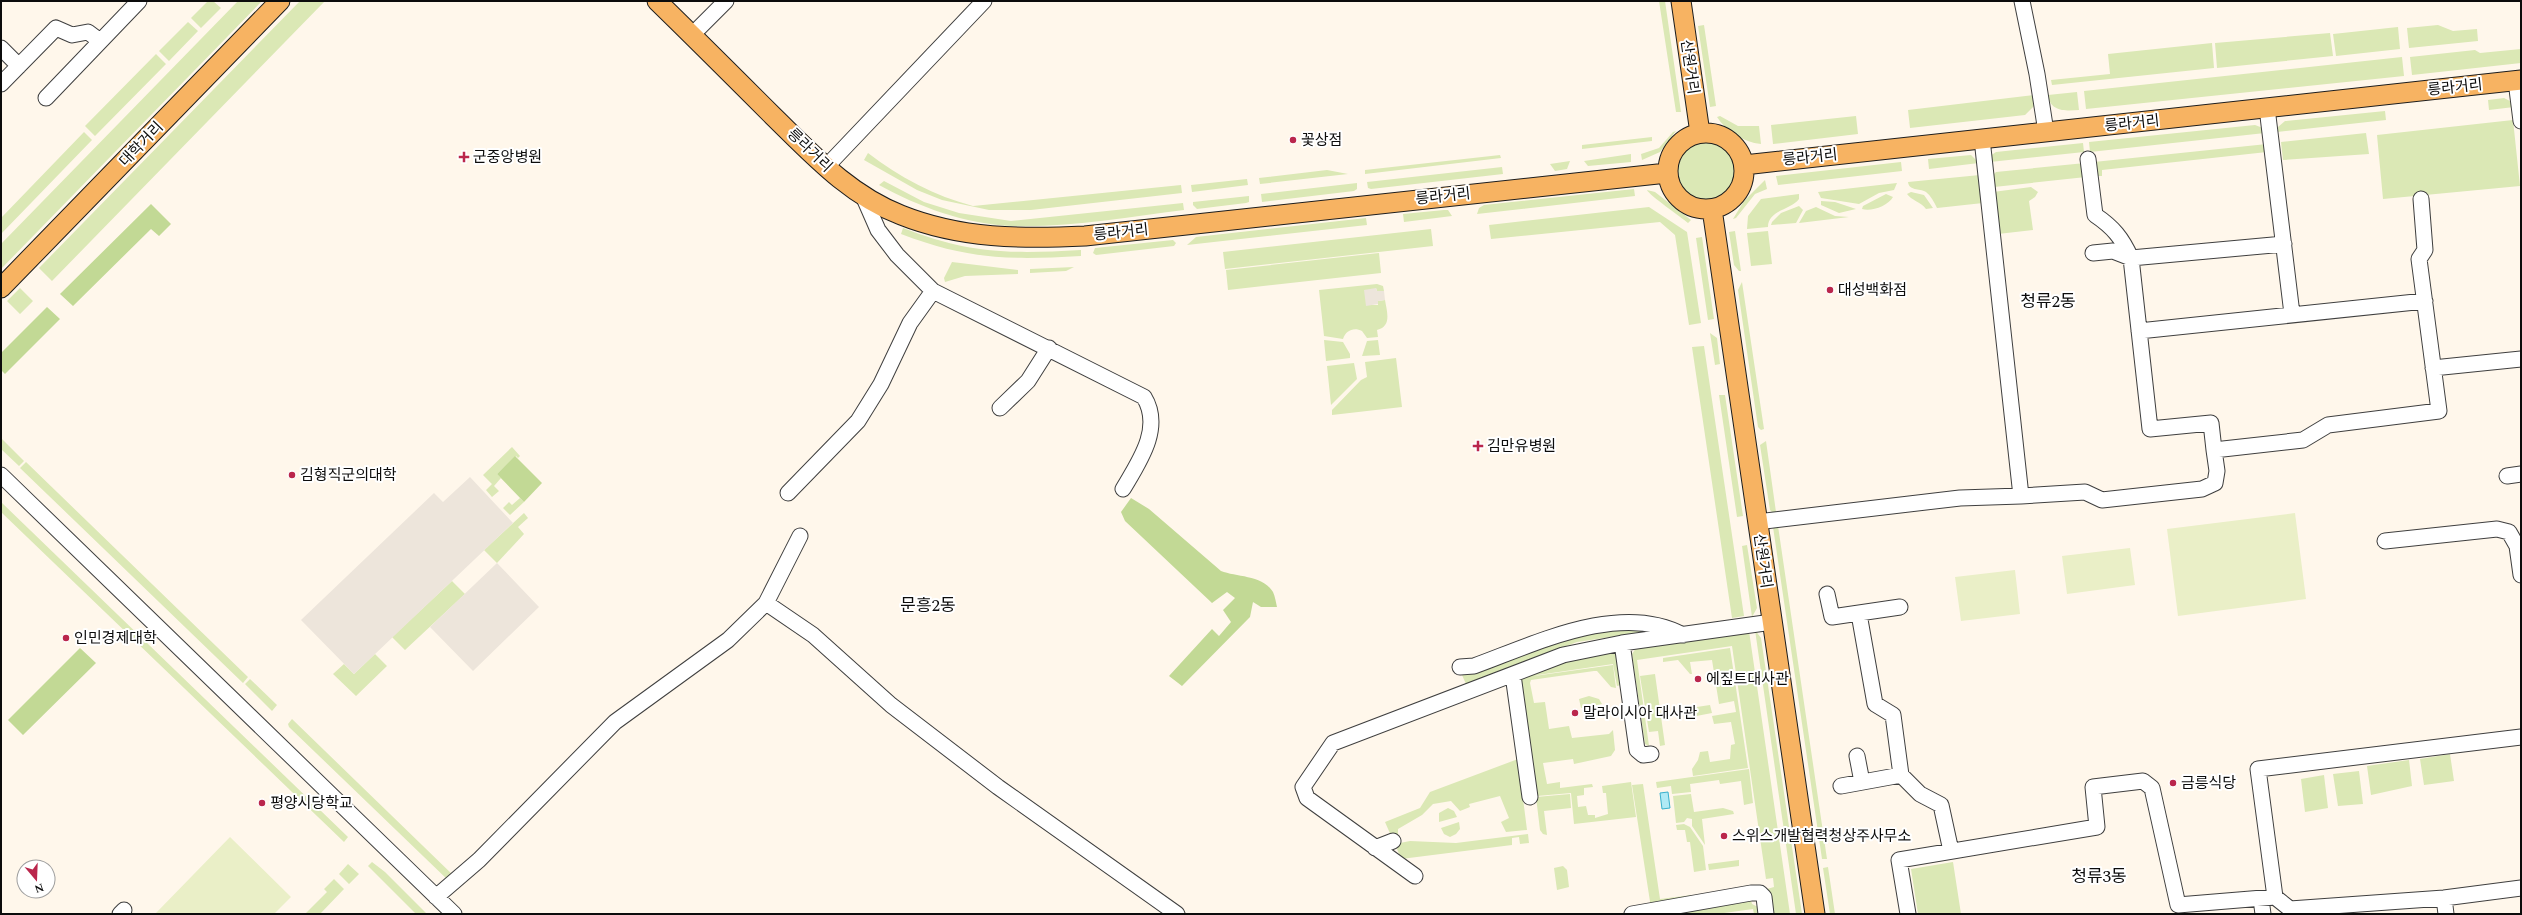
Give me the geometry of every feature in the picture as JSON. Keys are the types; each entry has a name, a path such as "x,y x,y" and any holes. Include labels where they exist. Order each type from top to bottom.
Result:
{"main road":[{"name":"대학거리","path":"1,288 280,1"},
{"name":"릉라거리","path":"657,1 826,167 864,198 901,215 963,233 999,238 1085,236 1667,173"},
{"name":"산원거리","path":"1681,1 1700,133"},
{"name":"릉라거리","path":"1744,165 2519,80"},
{"path":"1700,133 1722,136 1733,143 1740,153 1744,165 1744,176 1735,196 1727,203 1712,209 1692,207 1681,201 1672,191 1667,173 1670,155 1677,145 1687,137 1700,133"},
{"name":"산원거리","path":"1712,209 1815,914"}],"street":[{"path":"46,98 139,1"},
{"path":"692,35 726,1"},
{"path":"826,167 984,1"},
{"path":"2022,1 2037,74 2046,132"},
{"path":"1,84 56,28 72,35 88,32 100,41"},
{"path":"1,48 19,66"},
{"path":"2519,80 2521,121"},
{"path":"2267,108 2292,314"},
{"path":"1982,139 2021,496"},
{"path":"1757,522 1960,498 2085,492 2102,500 2202,489 2215,483 2217,471 2211,423 2150,429 2131,258 2125,244 2114,228 2095,215 2088,159"},
{"path":"864,198 878,230 897,255 933,291 979,316 1049,348 1144,397 1151,408 1150,434 1143,456 1123,490"},
{"path":"2214,450 2304,440 2328,425 2439,411 2419,259 2426,250 2421,199"},
{"path":"2093,253 2113,251 2131,258 2284,244"},
{"path":"788,493 858,421 881,384 910,323 933,291"},
{"path":"2139,331 2425,301"},
{"path":"1000,408 1028,381 1049,348"},
{"path":"2434,368 2521,359"},
{"path":"1,475 454,914"},
{"path":"2385,541 2497,529 2509,532 2517,546 2521,575"},
{"path":"436,897 479,860 615,722 728,640 766,603 800,536"},
{"path":"1827,594 1832,618 1900,607"},
{"path":"766,603 813,635 891,705 998,787 1178,914"},
{"path":"1859,614 1875,704 1893,715 1901,775 1920,794 1941,805 1951,851"},
{"path":"1415,876 1307,798 1303,787 1333,743 1412,718 1513,675 1577,651 1622,643 1772,622"},
{"path":"1460,667 1474,666 1572,630 1615,624 1643,623 1666,626 1683,635"},
{"path":"1622,643 1623,692 1637,750 1643,755 1651,754"},
{"path":"1513,675 1530,797"},
{"path":"2263,914 2268,898 2258,769 2521,737"},
{"path":"1857,756 1862,782"},
{"path":"1841,786 1901,775"},
{"path":"1908,914 1899,860 2097,827 2092,786 2143,781 2152,788 2178,910 2268,898 2290,909 2444,898 2521,888"},
{"path":"1375,848 1393,841"},
{"path":"1632,914 1751,888 1764,897 1766,914"},
{"path":"2444,898 2446,914"}],"green space":[{"path":"208,1 213,1 221,8 201,28 191,18"},
{"path":"238,1 262,1 1,269 1,244"},
{"path":"300,1 325,1 52,281 39,268"},
{"path":"1659,1 1665,1 1681,112 1676,112"},
{"path":"188,22 198,31 169,61 159,51"},
{"path":"1704,25 1716,106 1710,107 1698,26"},
{"path":"2438,25 2453,31 2477,29 2478,41 2409,48 2407,28"},
{"path":"2398,27 2400,49 2336,56 2333,34"},
{"path":"2330,33 2333,56 2217,68 2215,43"},
{"path":"2212,43 2214,68 2052,85 2051,80 2110,74 2108,54"},
{"path":"2521,49 2521,63 2412,75 2410,57 2475,50 2480,53"},
{"path":"156,54 166,64 95,136 85,126"},
{"path":"2402,57 2404,76 2086,109 2084,91"},
{"path":"2077,92 2079,110 2059,109 2052,105 2049,101 2048,95"},
{"path":"2035,95 2035,105 2025,115 1910,128 1908,110"},
{"path":"2504,98 2510,101 2514,107 2489,110 2488,100"},
{"path":"2385,111 2386,120 2277,132 2278,127 2285,121"},
{"path":"1720,116 1738,126 1759,126 1761,144 1742,139 1731,132 1717,117"},
{"path":"1856,116 1858,134 1773,144 1771,125"},
{"path":"2513,120 2520,186 2383,199 2377,135"},
{"path":"2255,125 2263,128 2265,133 2090,152 2089,142"},
{"path":"1676,131 1660,152 1642,160 1641,154 1659,148 1673,132"},
{"path":"84,132 92,140 1,234 1,218"},
{"path":"2366,133 2369,154 2283,160 2281,142"},
{"path":"1652,137 1652,141 1582,149 1582,145"},
{"path":"1701,142 1713,142 1728,150 1736,165 1736,177 1728,192 1713,200 1701,200 1686,192 1678,177 1678,165 1686,150"},
{"path":"2083,143 2084,152 1990,162 1990,156 1996,152"},
{"path":"2267,144 2267,152 2102,170 2102,176 2095,176 2094,162"},
{"path":"868,153 892,170 918,185 945,197 973,206 1181,185 1182,193 1031,210 989,210 942,200 917,190 864,160"},
{"path":"1631,154 1631,162 1588,166 1584,161"},
{"path":"1500,155 1501,158 1365,174 1365,170"},
{"path":"1971,155 1979,163 1929,169 1928,159"},
{"path":"1570,161 1567,169 1555,171 1550,164"},
{"path":"1901,162 1902,171 1778,185 1776,176"},
{"path":"2085,163 2086,177 1994,187 1993,175 1996,172"},
{"path":"1502,167 1503,174 1371,189 1368,188 1367,182"},
{"path":"1327,170 1348,174 1260,184 1259,178"},
{"path":"1980,175 1983,203 1937,208 1926,192 1910,187 1908,182"},
{"path":"1247,179 1248,185 1192,192 1191,185"},
{"path":"1765,180 1767,189 1755,194 1736,218 1733,219 1744,201"},
{"path":"884,181 924,202 959,213 1011,221 1183,203 1184,210 1076,224 1033,226 994,225 960,218 926,207 879,185"},
{"path":"1357,183 1357,189 1354,191 1262,202 1261,194"},
{"path":"1897,183 1894,190 1879,193 1859,204 1821,198 1818,192"},
{"path":"2031,187 2038,192 2035,197 2029,201 2033,230 1998,234 1993,192"},
{"path":"1634,189 1635,196 1477,214 1479,208 1484,205"},
{"path":"1647,190 1655,192 1691,220 1688,223"},
{"path":"1911,192 1924,195 1933,208 1926,209 1907,194"},
{"path":"1799,194 1799,199 1795,203 1772,217 1769,221 1768,227 1747,229 1748,216 1761,199"},
{"path":"1886,194 1893,197 1883,206 1870,210 1862,209 1863,206"},
{"path":"1249,196 1249,202 1246,203 1197,209 1193,205 1193,202"},
{"path":"1821,201 1835,202 1856,209 1839,213 1821,205"},
{"path":"151,204 171,224 159,236 151,229 73,306 60,294"},
{"path":"1799,206 1803,210 1796,223 1771,225 1781,213"},
{"path":"1649,207 1687,232 1701,323 1689,325 1675,235 1660,222 1491,239 1489,225"},
{"path":"1816,207 1835,216 1849,217 1799,223 1806,211"},
{"path":"1448,210 1452,216 1404,222 1403,214"},
{"path":"1366,218 1367,225 1187,245 1196,237"},
{"path":"903,228 927,237 970,247 1011,252 1081,250 1081,256 1011,258 969,253 925,243 901,234"},
{"path":"1431,229 1433,246 1225,269 1223,252"},
{"path":"1735,231 1741,271 1739,271 1734,265 1729,232"},
{"path":"1768,231 1772,264 1751,266 1747,233"},
{"path":"1702,237 1714,319 1708,320 1696,238"},
{"path":"1173,240 1176,243 1174,246 1096,255 1093,253 1095,248"},
{"path":"1379,253 1381,273 1228,290 1226,270"},
{"path":"952,262 1018,270 1018,274 965,276 945,282 944,278"},
{"path":"1074,267 1066,271 1030,273 1030,269"},
{"path":"1742,282 1764,429 1761,430 1758,427 1738,290"},
{"path":"1377,284 1383,286 1384,291 1377,291 1376,288 1366,305 1378,305 1378,301 1385,300 1387,322 1382,328 1377,330 1378,337 1367,338 1362,331 1356,329 1348,331 1343,339 1324,336 1319,290"},
{"path":"20,288 33,301 20,314 7,301"},
{"path":"47,307 60,319 5,374 1,370 1,353"},
{"path":"1710,333 1717,338 1720,364 1715,365"},
{"path":"1324,340 1343,342 1350,354 1350,358 1326,361"},
{"path":"1378,340 1380,355 1362,356 1367,341"},
{"path":"1704,346 1744,616 1732,618 1692,347"},
{"path":"1396,358 1402,407 1332,415 1332,410 1361,380 1367,377 1365,362"},
{"path":"1354,363 1357,379 1331,405 1327,366"},
{"path":"1719,395 1725,395 1743,516 1737,517"},
{"path":"1,438 24,461 19,466 1,449"},
{"path":"1766,441 1776,512 1773,513 1770,510 1760,445"},
{"path":"512,447 520,456 518,458 516,456 497,474 501,478 494,486 499,491 492,497 486,490 492,484 483,475"},
{"path":"515,456 542,483 524,502 497,474"},
{"path":"26,462 248,677 243,683 20,468"},
{"path":"520,498 524,502 510,515 503,508 509,502 512,505"},
{"path":"1131,498 1149,509 1221,571 1249,577 1263,582 1269,586 1275,597 1277,607 1261,607 1253,602 1250,617 1182,686 1169,676 1212,629 1219,636 1231,622 1223,610 1235,598 1227,592 1212,603 1125,521 1121,512"},
{"path":"1,502 348,837 344,842 1,512"},
{"path":"524,513 528,518 518,527 524,534 497,563 484,550"},
{"path":"2295,513 2306,599 2178,616 2167,529"},
{"path":"1778,526 1827,859 1822,859 1773,527"},
{"path":"1747,545 1757,608 1752,617 1742,546"},
{"path":"2130,548 2135,585 2067,594 2062,556"},
{"path":"2015,570 2020,614 1961,621 1955,577"},
{"path":"452,581 465,594 405,650 392,637"},
{"path":"1629,625 1644,632 1577,642 1466,684 1462,675 1578,632"},
{"path":"1755,630 1761,638 1802,914 1796,914"},
{"path":"1749,631 1790,914 1771,914 1767,889 1774,887 1773,878 1766,879 1732,646 1637,660 1649,746 1645,744 1632,654 1636,648"},
{"path":"80,648 96,663 23,735 8,720"},
{"path":"1730,648 1748,768 1693,776 1692,769 1698,760 1700,752 1708,751 1710,762 1730,759 1731,745 1735,744 1731,722 1714,724 1712,716 1736,712 1734,701 1719,704 1712,660 1690,662 1692,674 1690,674 1678,660 1663,662 1663,658"},
{"path":"1612,652 1616,655 1621,685 1617,686 1613,664 1534,676 1613,665 1616,688 1611,687 1597,671 1531,680 1530,683 1534,703 1545,702 1549,729 1569,726 1572,738 1609,734 1613,730 1615,750 1611,756 1574,764 1573,759 1543,763 1547,784 1560,782 1560,788 1592,784 1593,787 1584,788 1584,795 1577,796 1578,807 1586,806 1588,815 1595,815 1595,818 1608,814 1606,793 1603,793 1602,786 1631,782 1636,817 1574,824 1571,793 1537,796 1520,681 1522,678 1576,657"},
{"path":"375,654 387,666 356,696 333,674 344,664 354,674"},
{"path":"1655,674 1665,745 1660,746 1658,731 1649,732 1640,676"},
{"path":"250,679 277,705 272,711 245,684"},
{"path":"1589,696 1599,699 1602,704 1581,708 1579,699"},
{"path":"1710,705 1712,713 1691,717 1690,708"},
{"path":"292,719 455,877 450,882 289,727 288,724"},
{"path":"2450,754 2454,781 2424,785 2420,759"},
{"path":"1518,759 1527,830 1506,832 1501,822 1509,818 1500,796 1469,804 1470,807 1460,811 1451,801 1433,804 1422,815 1398,829 1398,835 1392,838 1385,822 1420,808 1430,792"},
{"path":"2409,760 2412,786 2371,795 2367,766"},
{"path":"1749,769 1753,803 1744,805 1741,781 1720,784 1719,780 1690,784 1691,792 1672,794 1671,786 1657,788 1656,782"},
{"path":"2359,771 2363,804 2338,806 2333,774"},
{"path":"2324,775 2328,808 2305,812 2301,779"},
{"path":"1643,784 1660,899 1692,895 1692,900 1651,908 1632,785"},
{"path":"1570,794 1571,808 1544,811 1547,835 1543,834 1540,830 1536,797"},
{"path":"1691,794 1694,812 1723,808 1733,811 1734,814 1702,819 1705,845 1692,826 1692,819 1687,818 1684,822 1676,823 1673,796"},
{"path":"1448,808 1454,811 1457,817 1439,822 1439,813"},
{"path":"1459,822 1460,829 1456,834 1450,837 1444,834 1441,828"},
{"path":"1684,824 1690,827 1703,846 1706,870 1694,872 1690,842 1687,842 1685,830 1677,830 1676,825"},
{"path":"1528,834 1529,843 1520,844 1519,837 1512,838 1512,845 1401,859 1395,844 1410,841 1456,843"},
{"path":"230,837 291,897 274,914 155,914"},
{"path":"1739,860 1739,866 1709,870 1708,864"},
{"path":"372,862 385,872 427,914 416,914 368,866"},
{"path":"1953,862 1961,914 1918,914 1911,869"},
{"path":"348,864 359,874 349,884 339,874"},
{"path":"1563,866 1567,870 1569,887 1557,890 1554,868"},
{"path":"1828,867 1835,914 1830,914 1823,868"},
{"path":"334,879 344,889 320,914 305,914 327,892 324,889"},
{"path":"1751,900 1752,904 1758,907 1759,914 1754,914 1753,909 1717,914 1667,914"}],"shaded area":[{"path":"1376,288 1377,291 1384,291 1385,300 1378,301 1378,304 1366,306 1364,290"},
{"path":"470,477 513,523 354,674 301,620 434,493 443,502"},
{"path":"497,563 539,607 473,671 430,627"}],"water":[{"path":"1668,792 1670,808 1662,809 1660,793"}],"place":[{"name":"꽃상점","path":"1293,140"},
{"name":"군중앙병원","path":"464,157"},
{"name":"대성백화점","path":"1830,290"},
{"name":"김만유병원","path":"1478,446"},
{"name":"김형직군의대학","path":"292,475"},
{"name":"인민경제대학","path":"66,638"},
{"name":"에짚트대사관","path":"1698,679"},
{"name":"말라이시아 대사관","path":"1575,713"},
{"name":"금릉식당","path":"2173,783"},
{"name":"평양시당학교","path":"262,803"},
{"name":"스위스개발협력청상주사무소","path":"1724,836"}],"district":[{"name":"청류2동","path":"2048,301"},
{"name":"문흥2동","path":"928,605"},
{"name":"청류3동","path":"2099,876"}]}
